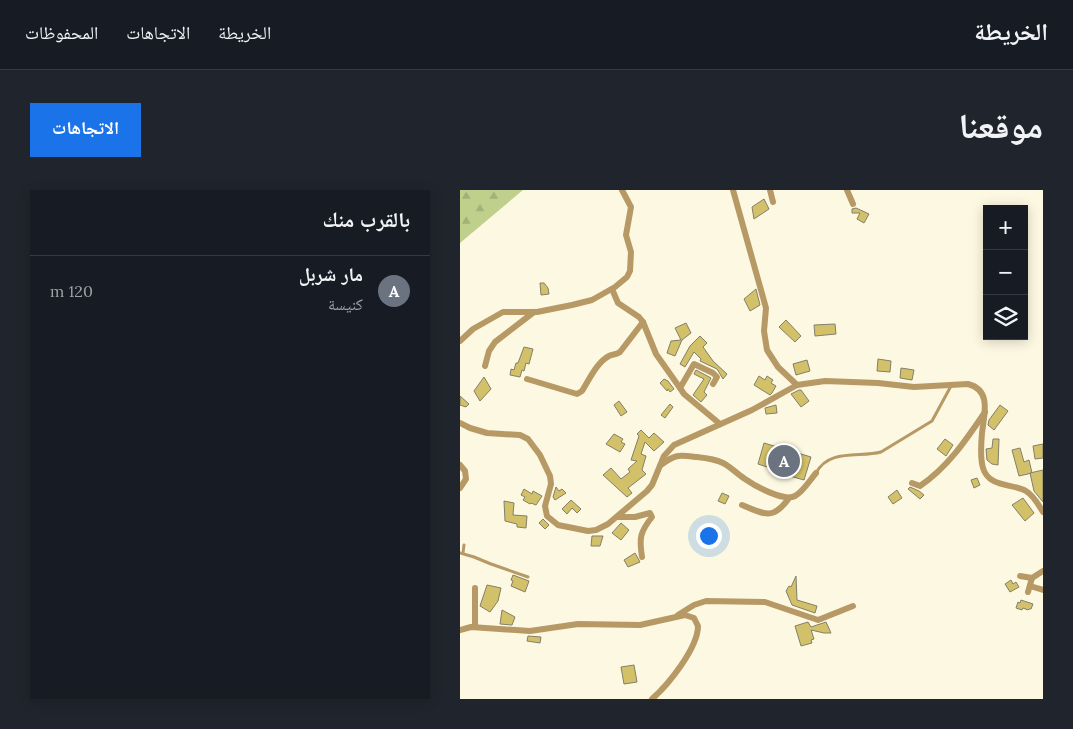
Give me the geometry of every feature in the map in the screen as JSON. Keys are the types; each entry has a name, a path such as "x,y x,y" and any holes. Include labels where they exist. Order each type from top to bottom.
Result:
{"street":[{"path":"460,341 474,329 503,312 534,312 592,300 612,289 629,275 631,252 626,233 631,207 622,190"},
{"path":"733,190 766,308 764,331 768,350 778,367 798,385"},
{"path":"770,190 773,202"},
{"path":"847,190 853,204"},
{"path":"612,289 618,303 643,322 656,354 684,394 720,424"},
{"path":"485,366 489,351 495,342 534,312"},
{"path":"527,379 577,394 582,391 602,362 610,355 616,355 620,352 643,322"},
{"path":"680,388 694,364 713,373 717,377 713,384"},
{"path":"460,422 470,428 487,433 520,435 528,439 540,455 549,472 550,484 545,506 547,516 554,523 562,526 588,531 601,528 617,517 650,488 666,453 674,445 752,410 798,385 822,381 878,383 914,387 968,384 976,387 984,396 985,411 981,447 985,472 995,482 1027,492 1034,498 1043,512"},
{"path":"912,483 920,486 948,463 985,411"},
{"path":"660,466 677,455 714,460 724,464 757,486 773,494 789,498"},
{"path":"460,465 465,471 466,479 460,488"},
{"path":"742,505 766,515 775,513 782,508 789,498 797,495 816,473"},
{"path":"617,517 635,517 650,512 652,517 644,527 639,540 642,556"},
{"path":"1020,576 1032,578 1043,572"},
{"path":"1032,578 1029,589 1043,590"},
{"path":"475,588 475,627"},
{"path":"675,617 694,605 706,601 765,602 818,620 853,606"},
{"path":"460,630 475,627 530,631 578,624 640,625 685,615 694,618 698,630 677,672 652,699"}],"lane":[{"path":"816,473 819,468 834,457 881,452 932,421 951,385"},
{"path":"464,545 462,553 528,577"}],"green space":[{"path":"460,190 523,190 460,243"}],"building":[{"path":"764,199 769,209 754,219 752,207"},
{"path":"856,208 869,214 864,223 857,219 860,213 852,213 852,209"},
{"path":"540,283 544,283 548,288 549,294 541,295"},
{"path":"756,289 760,305 750,311 744,299"},
{"path":"786,320 801,336 795,342 779,327"},
{"path":"686,323 691,333 682,340 675,356 667,353 671,341 681,340 675,328"},
{"path":"835,324 836,334 815,336 814,325"},
{"path":"700,336 707,343 703,347 713,361 727,374 723,379 717,369 700,361 701,359 694,352 685,367 680,364 690,346"},
{"path":"524,347 533,349 529,364 526,363 520,377 510,375 511,369 514,370 516,363 518,363"},
{"path":"878,359 891,361 890,372 877,371"},
{"path":"807,360 810,371 796,375 793,364"},
{"path":"901,368 914,370 912,380 900,378"},
{"path":"696,370 711,378 704,392 707,395 701,402 693,395 704,379 694,374"},
{"path":"759,376 765,380 767,376 773,380 771,383 776,386 770,395 754,385"},
{"path":"484,377 491,389 480,401 474,391"},
{"path":"664,379 674,389 670,392 660,383"},
{"path":"799,390 809,401 801,407 791,394"},
{"path":"460,396 469,404 466,407 460,405"},
{"path":"619,401 627,412 621,416 614,405"},
{"path":"670,404 673,407 665,418 661,415"},
{"path":"776,405 777,413 766,414 765,408"},
{"path":"1000,405 1008,411 994,430 988,425 989,420"},
{"path":"641,430 649,438 654,433 664,442 654,451 645,442 641,454 646,456 642,470 646,474 628,488 632,493 627,497 603,475 611,468 621,479 630,472 628,469 637,461 631,460 639,436 637,434"},
{"path":"614,434 623,439 621,442 625,444 620,452 606,444"},
{"path":"945,439 953,445 946,456 937,449"},
{"path":"993,439 999,439 998,465 992,464 987,460 986,449 992,448"},
{"path":"764,443 811,457 804,480 769,470 770,468 758,464"},
{"path":"1043,444 1043,458 1035,459 1033,446"},
{"path":"1020,448 1024,462 1029,460 1032,473 1019,476 1012,450"},
{"path":"1043,470 1043,502 1034,491 1030,473"},
{"path":"977,478 980,485 974,488 971,480"},
{"path":"556,487 559,491 562,489 566,493 555,500 553,497"},
{"path":"910,487 924,495 920,499 908,489"},
{"path":"524,489 532,494 533,491 542,496 536,505 523,500 525,497 521,495"},
{"path":"897,490 902,498 893,504 888,497"},
{"path":"722,493 729,496 725,504 718,501"},
{"path":"1023,498 1034,513 1025,521 1012,505"},
{"path":"571,500 581,509 577,513 572,508 567,514 562,509"},
{"path":"504,501 514,503 513,515 527,516 526,528 517,527 517,524 505,521"},
{"path":"543,519 549,525 545,529 539,523"},
{"path":"621,523 629,530 621,540 612,533"},
{"path":"592,536 603,536 600,546 591,546"},
{"path":"635,553 640,562 628,567 624,560"},
{"path":"513,575 529,581 525,592 511,586"},
{"path":"796,576 797,600 817,606 815,613 792,605 786,591 789,586 791,587"},
{"path":"1011,580 1013,584 1016,582 1019,587 1010,592 1005,584"},
{"path":"487,585 501,588 498,601 490,612 480,606"},
{"path":"1021,600 1033,604 1031,609 1023,608 1022,610 1016,608"},
{"path":"502,610 515,617 512,625 500,624"},
{"path":"808,622 811,627 826,622 831,633 811,630 814,639 811,640 812,643 801,646 795,626"},
{"path":"528,636 541,637 540,643 527,641"},
{"path":"634,665 637,682 624,684 621,667"}],"place":[{"name":"مار شربل","path":"784,461"}]}
